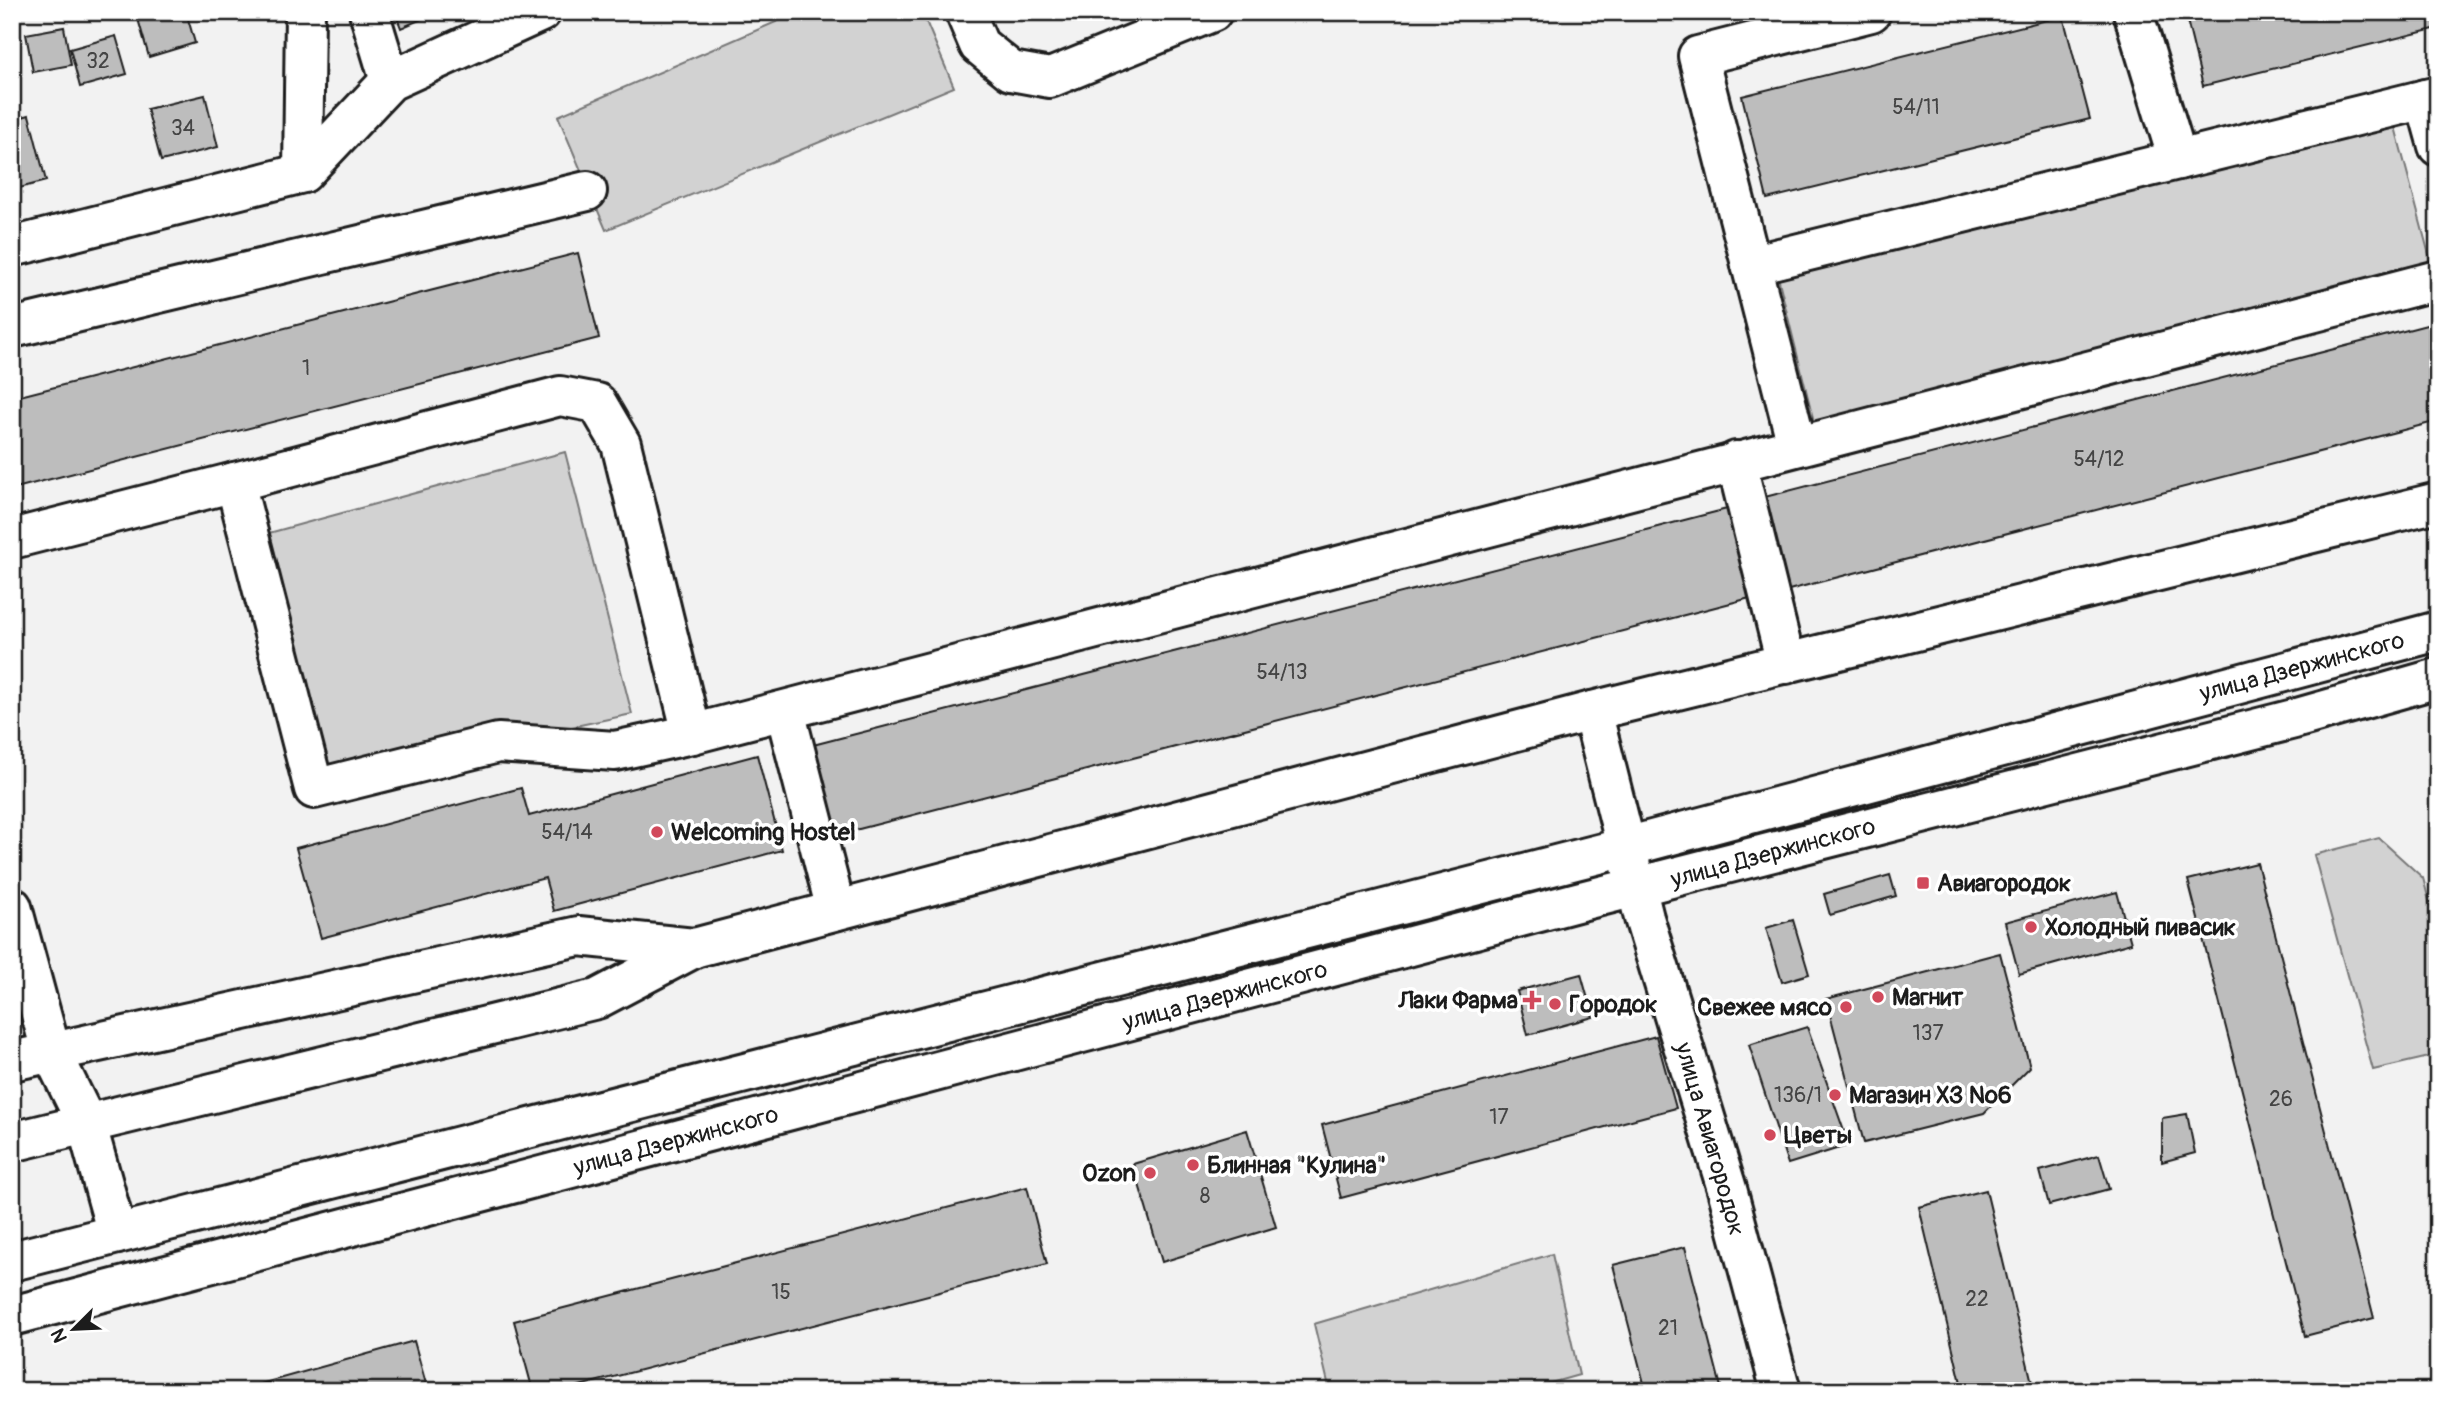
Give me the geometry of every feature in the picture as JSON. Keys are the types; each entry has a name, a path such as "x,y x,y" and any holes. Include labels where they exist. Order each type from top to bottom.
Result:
{"main road":[{"path":"303,173 305,12"},
{"path":"369,12 390,81"},
{"path":"12,247 303,173 390,81 541,12"},
{"path":"965,12 979,45 1011,71 1049,78 1212,12"},
{"path":"1797,446 1698,57 1871,12"},
{"path":"2133,12 2178,160"},
{"path":"1751,265 2432,98 2438,146"},
{"path":"12,328 587,191"},
{"path":"235,482 314,789 498,743 615,751 785,711 2438,280"},
{"path":"12,538 560,396 597,403 621,444 692,733"},
{"path":"1736,461 1786,664"},
{"path":"12,1142 597,999 694,948 1592,711 2438,502"},
{"name":"улица Дзержинского","path":"12,1261 1626,846 2438,631"},
{"name":"улица Дзержинского","path":"12,1316 2294,719 2438,678"},
{"path":"785,711 836,911"},
{"name":"улица Авиагородок","path":"1592,711 1636,889 1727,1189 1781,1391"},
{"path":"12,908 51,1051 86,1122 117,1234"},
{"path":"12,1061 579,936 694,948"}],"shaded area":[{"path":"799,12 922,12 954,87 606,230 558,116"},
{"path":"2390,108 2432,266 1814,422 1778,277"},
{"path":"565,452 632,714 320,780 258,536"},
{"path":"2379,838 2423,878 2438,935 2438,1055 2373,1070 2314,855"},
{"path":"1552,1254 1579,1375 1522,1391 1330,1391 1314,1324"}],"building":[{"path":"136,12 186,12 195,43 149,57"},
{"path":"395,12 438,12 401,28"},
{"path":"1070,12 1098,12 1074,22"},
{"path":"2185,12 2438,12 2438,28 2203,86"},
{"path":"2063,16 2090,119 1767,199 1742,96"},
{"path":"64,27 71,65 33,72 26,34"},
{"path":"116,36 127,74 80,87 70,49"},
{"path":"205,95 218,147 161,161 147,109"},
{"path":"29,115 46,181 12,190 12,120"},
{"path":"578,253 599,338 12,489 12,398"},
{"path":"2438,322 2438,421 1785,591 1761,498"},
{"path":"1727,509 1750,598 836,835 813,745"},
{"path":"757,755 782,850 554,911 545,878 321,938 296,848 521,788 529,816"},
{"path":"2257,863 2374,1318 2305,1336 2188,880"},
{"path":"1890,875 1896,896 1830,915 1824,894"},
{"path":"2117,892 2131,943 2019,974 2005,922"},
{"path":"1793,920 1809,974 1782,982 1766,928"},
{"path":"2000,953 2030,1067 1984,1113 1864,1143 1826,999"},
{"name":"Городок","path":"1581,974 1593,1017 1528,1035 1517,991"},
{"path":"1807,1027 1849,1145 1788,1164 1749,1045"},
{"path":"1656,1036 1676,1108 1341,1198 1322,1125"},
{"path":"2187,1114 2195,1153 2162,1162 2162,1118"},
{"path":"1247,1130 1276,1227 1162,1262 1133,1164"},
{"path":"2099,1155 2109,1189 2049,1205 2040,1171"},
{"path":"1027,1187 1047,1264 560,1391 533,1391 514,1321"},
{"path":"1986,1190 2034,1391 1963,1391 1919,1207"},
{"path":"1685,1247 1722,1391 1646,1391 1613,1265"},
{"path":"414,1341 428,1391 235,1391"}],"place":[{"name":"Welcoming Hostel","path":"657,832"},
{"name":"Авиагородок","path":"1923,883"},
{"name":"Холодный пивасик","path":"2031,927"},
{"name":"Магнит","path":"1878,997"},
{"name":"Лаки Фарма","path":"1532,1000"},
{"name":"Городок","path":"1555,1004"},
{"name":"Свежее мясо","path":"1846,1007"},
{"name":"Магазин ХЗ №6","path":"1835,1095"},
{"name":"Цветы","path":"1770,1135"},
{"name":"Блинная \"Кулина\"","path":"1193,1165"},
{"name":"Ozon","path":"1150,1173"}]}
